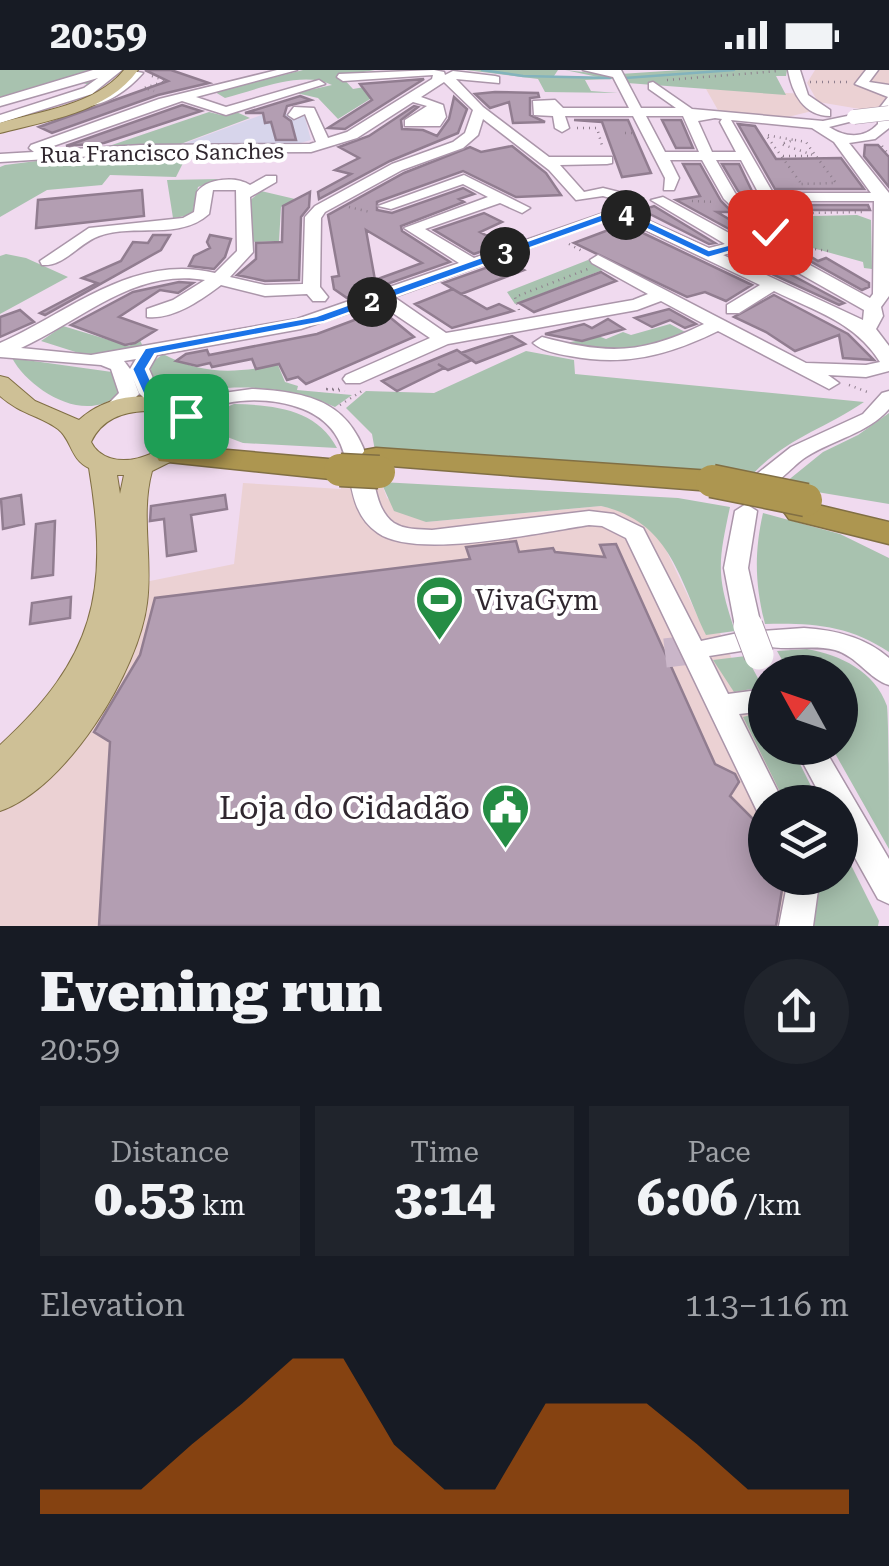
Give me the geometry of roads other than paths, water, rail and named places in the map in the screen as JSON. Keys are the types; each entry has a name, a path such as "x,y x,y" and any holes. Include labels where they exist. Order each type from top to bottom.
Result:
{"highway":[{"path":"172,442 339,463 711,487 889,522"},
{"path":"845,516 889,513"},
{"path":"845,516 889,533"},
{"path":"845,516 889,548"}],"main road":[{"path":"1,122 93,93 112,81 115,71"},
{"path":"1,122 102,94 137,71"},
{"path":"0,364 47,402 80,413 160,403 172,442"},
{"path":"0,383 26,406 70,425 90,452"},
{"path":"0,766 34,735 76,684 96,646 109,565 87,424 109,410"},
{"path":"90,452 172,442"},
{"path":"0,796 69,732 99,694 120,652 132,614 136,570 130,497 172,442"}],"street":[{"path":"18,156 179,98 290,70"},
{"path":"0,351 67,360 104,359 335,314 562,234 663,193 672,178 639,111 615,72 590,70"},
{"path":"794,70 800,92 827,120 884,202 882,294 872,306 840,315"},
{"path":"827,120 868,138 879,134 886,124 884,110 889,97 883,92 886,88 861,84 872,70"},
{"path":"0,102 115,71"},
{"path":"344,76 440,75 495,80"},
{"path":"440,75 548,161 581,203 621,208 708,254 840,315 866,330 889,363 866,371 800,368"},
{"name":"Rua Francisco Sanches","path":"0,161 18,156 160,148 301,149 354,134 440,75"},
{"path":"179,98 226,111 319,84"},
{"path":"652,84 690,112"},
{"path":"466,93 484,91"},
{"path":"410,98 438,105"},
{"path":"294,115 298,110 310,110 324,144"},
{"path":"335,314 311,288 314,217 320,209 396,168 458,145 471,135 480,110"},
{"path":"562,128 558,112 690,112 727,119"},
{"path":"770,229 750,220 731,203 689,117 827,120 889,113"},
{"path":"708,254 767,236 774,209 727,119"},
{"path":"662,156 746,156"},
{"path":"548,161 607,160"},
{"path":"243,195 271,179"},
{"path":"386,206 464,179 522,208"},
{"path":"48,260 95,231 187,222 201,214 204,192 209,186 242,185 244,252 222,278 174,308 153,313"},
{"path":"663,193 746,244 872,306"},
{"path":"771,197 884,202"},
{"path":"472,264 412,228 500,198"},
{"path":"562,234 578,219 581,203"},
{"path":"601,262 653,298 719,324 828,383"},
{"path":"0,351 139,279 176,272 222,278 253,288 311,288"},
{"path":"734,309 769,287"},
{"path":"384,298 443,340"},
{"path":"354,385 443,340 653,298"},
{"path":"866,330 874,316 872,306"},
{"path":"542,342 561,350 645,353 665,349 719,324"},
{"path":"42,331 34,340 39,346 67,360"},
{"path":"150,351 139,369 149,393 160,403"},
{"path":"104,359 119,366 128,389 128,394 109,410"},
{"path":"172,442 212,401 241,396 278,398 316,408 344,427 353,444 367,504 388,528 408,536 432,538 589,518 606,520 635,533 760,785"},
{"path":"761,482 799,452 870,418 882,396"},
{"path":"746,512 736,568 757,647"},
{"path":"711,647 757,647 818,635 866,654 889,675"},
{"path":"720,706 748,702"},
{"path":"819,765 888,889"},
{"path":"796,926 801,895"}],"waterway":[{"path":"482,70 523,76 610,78"},
{"path":"625,78 734,70"}],"tunnel":[{"path":"665,653 707,648"}],"place":[{"name":"VivaGym","path":"440,642"},
{"name":"Loja do Cidadão","path":"505,850"}]}
